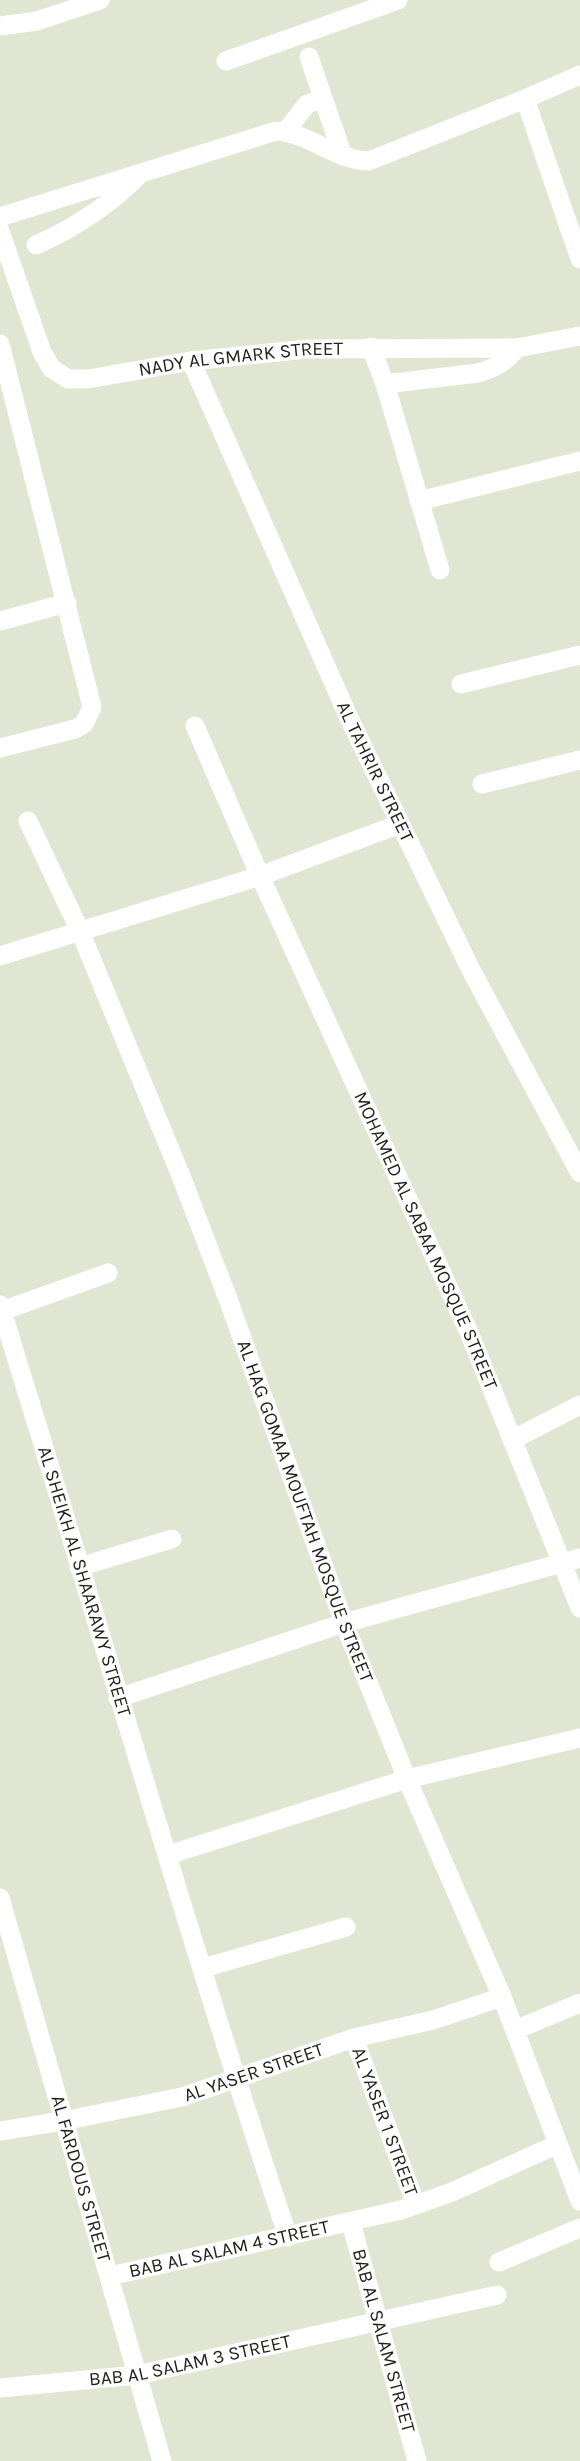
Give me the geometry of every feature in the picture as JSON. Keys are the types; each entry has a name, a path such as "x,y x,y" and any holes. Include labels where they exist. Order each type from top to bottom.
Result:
{"street":[{"path":"0,26 37,21 100,0"},
{"path":"226,61 398,0"},
{"path":"309,57 343,156"},
{"path":"0,217 268,132 285,132 343,156 369,161 580,75"},
{"path":"285,132 307,104 323,99"},
{"path":"525,99 580,259"},
{"path":"36,245 66,232 94,215 119,195 142,171"},
{"name":"NADY AL GMARK STREET","path":"0,231 42,352 51,369 68,379 88,379 191,361 306,349 517,348 580,336"},
{"path":"0,344 92,707 84,724 75,729 0,748"},
{"path":"371,347 440,570"},
{"path":"384,384 493,369 517,348"},
{"name":"AL TAHRIR STREET","path":"191,361 343,705 400,824 471,970 580,1173"},
{"path":"419,501 580,461"},
{"path":"0,621 67,603"},
{"path":"461,684 580,655"},
{"name":"MOHAMED AL SABAA MOSQUE STREET","path":"195,726 260,876 471,1337 512,1440 571,1561 580,1608"},
{"path":"482,784 580,760"},
{"name":"AL HAG GOMAA MOUFTAH MOSQUE STREET","path":"28,821 80,931 132,1053 214,1262 344,1623 407,1779 502,1997 580,2201"},
{"path":"0,956 260,876 400,824"},
{"path":"1,1308 108,1273"},
{"name":"AL SHEIKH AL SHAARAWY STREET","path":"1,1308 235,2080 288,2237"},
{"path":"512,1440 580,1405"},
{"path":"79,1567 172,1539"},
{"path":"118,1698 344,1623 571,1561"},
{"path":"168,1856 407,1779 580,1738"},
{"name":"AL FARDOUS STREET","path":"0,1898 162,2461"},
{"path":"203,1968 346,1927"},
{"name":"AL YASER STREET","path":"0,2131 182,2096 354,2038 433,2020 502,1997"},
{"path":"515,2030 580,2003"},
{"name":"AL YASER 1 STREET","path":"354,2038 416,2205"},
{"name":"BAB AL SALAM 4 STREET","path":"110,2276 288,2237 416,2205 452,2192 558,2144"},
{"name":"BAB AL SALAM STREET","path":"351,2222 417,2461"},
{"path":"499,2262 580,2228"},
{"name":"BAB AL SALAM 3 STREET","path":"0,2388 137,2375 497,2295"}]}
